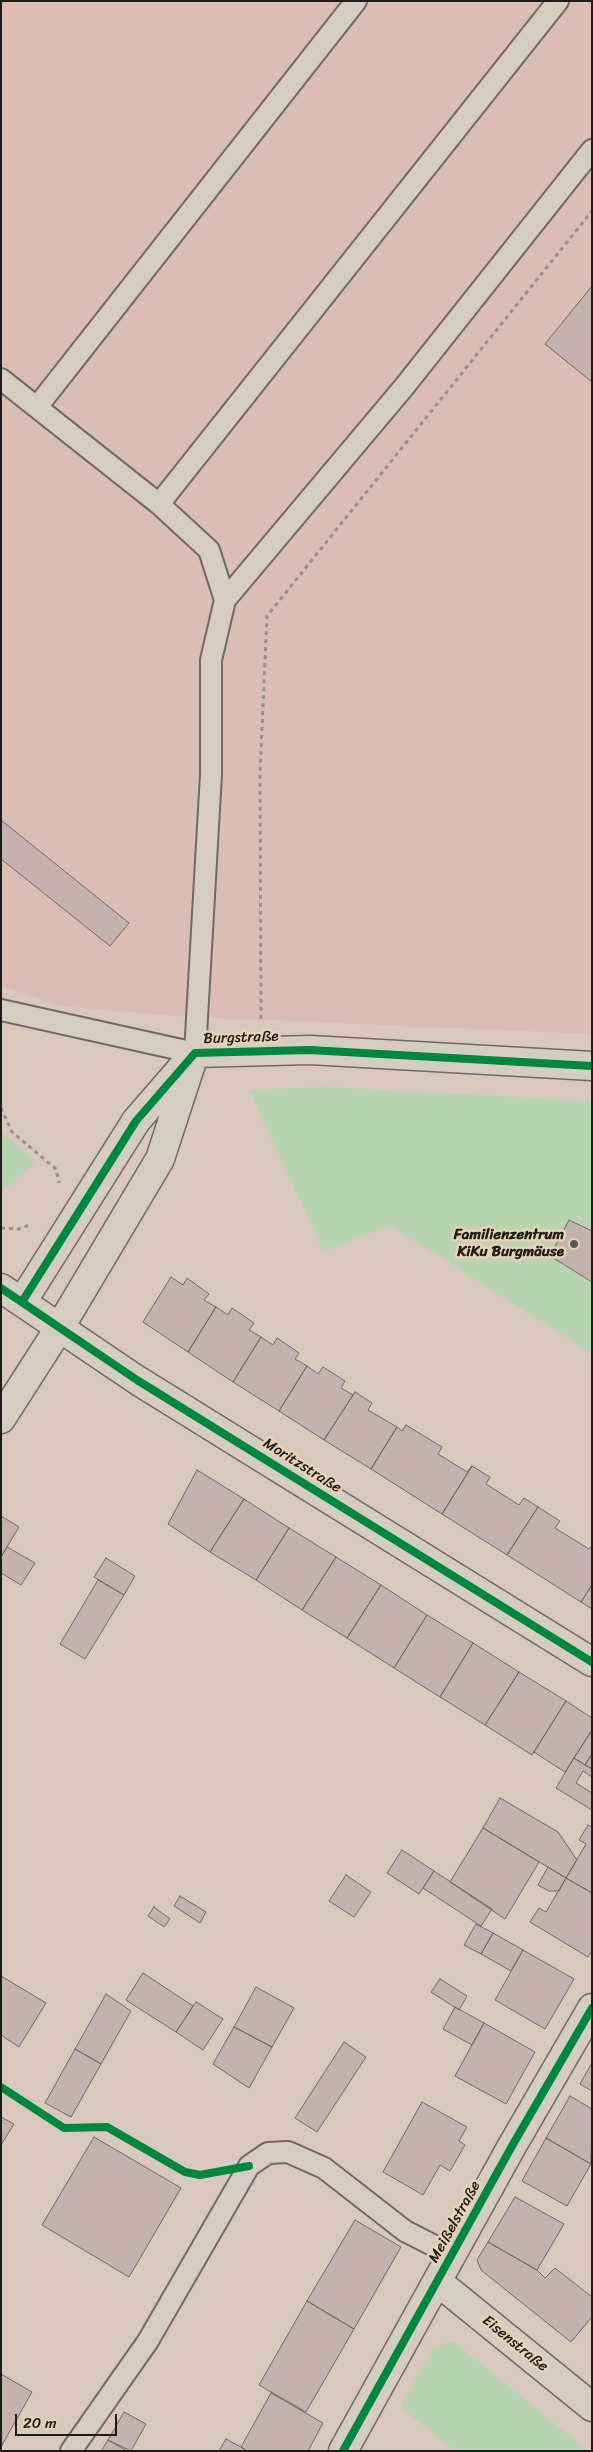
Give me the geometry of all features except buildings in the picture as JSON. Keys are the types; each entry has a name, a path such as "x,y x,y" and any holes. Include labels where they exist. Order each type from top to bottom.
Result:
{"street":[{"name":"Burgstraße","path":"11,1295 65,1213 136,1120 194,1053 310,1050 592,1066"},
{"name":"Burgstraße","path":"1,1420 60,1327 160,1159 194,1053"},
{"name":"Moritzstraße","path":"11,1295 137,1380 592,1662"},
{"name":"Meißelstraße","path":"343,2451 592,2008"},
{"name":"Eisenstraße","path":"438,2282 592,2407"}],"lane":[{"path":"36,407 356,1"},
{"path":"159,504 558,1"},
{"path":"1,1010 194,1053 211,774 212,660 225,600 404,387 592,150"},
{"path":"1,379 159,504 209,550 225,600"},
{"path":"71,2451 148,2341 249,2166 268,2152 288,2152 324,2168 405,2231 452,2255"}],"path":[{"path":"261,1051 260,773 267,616 592,211"},
{"path":"1,1108 12,1132 56,1169 65,1213 19,1228 1,1228"}],"shaded area":[{"path":"1,1 592,1 592,1034 176,1016 60,1006 1,986"}],"green space":[{"path":"326,1087 592,1101 592,1354 390,1225 324,1251 249,1090"},
{"path":"1,1131 36,1162 1,1193"},
{"path":"453,2341 588,2451 455,2451 400,2407 434,2347"}],"cycle path":[{"path":"22,1302 136,1121 195,1053 310,1050 592,1066"},
{"path":"1,1288 137,1380 592,1662"},
{"path":"343,2451 512,2146 592,2008"},
{"path":"1,2087 64,2128 107,2127 185,2172 200,2175 249,2166"}],"place":[{"name":"Familienzentrum KiKu Burgmäuse","path":"574,1244"}]}
